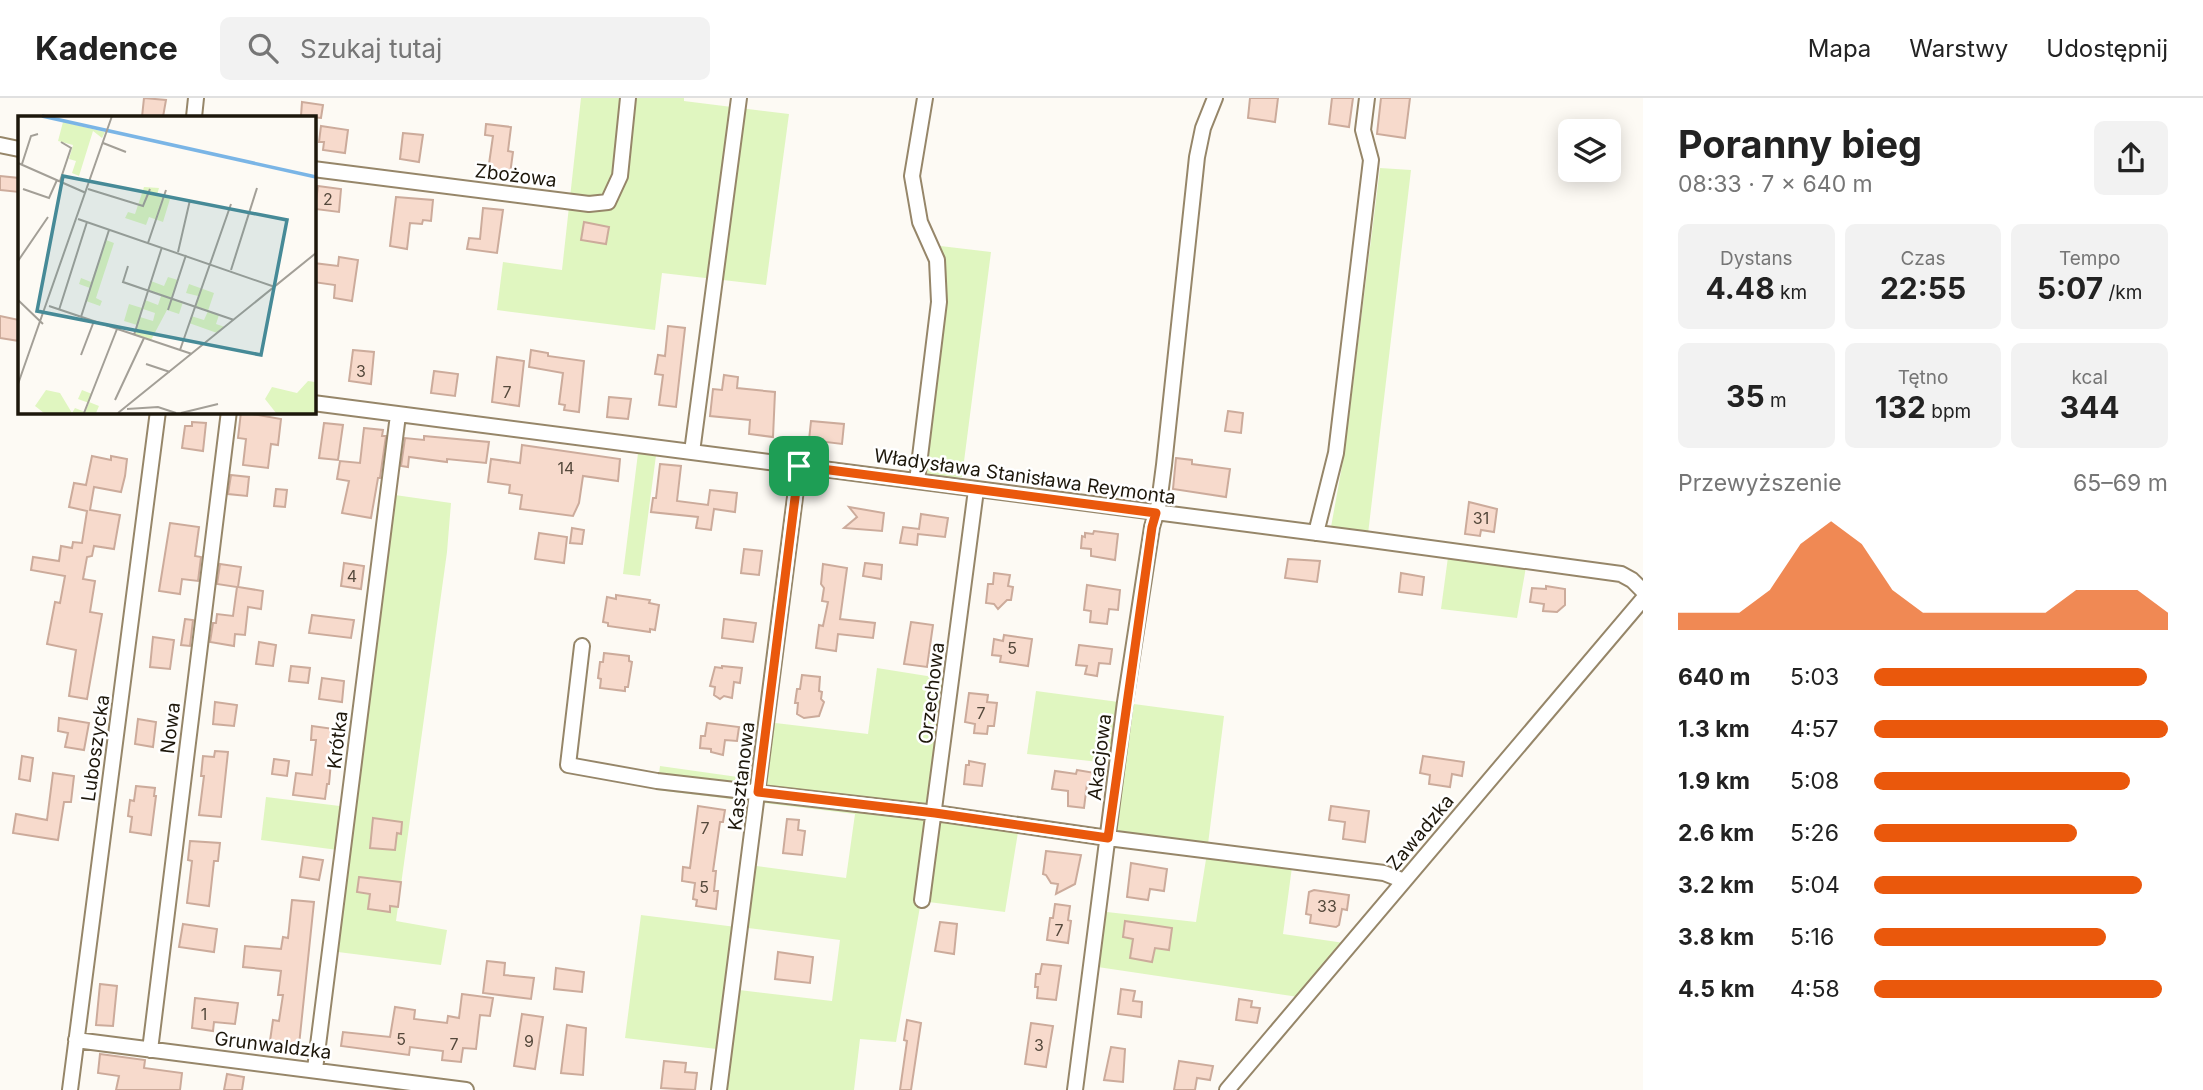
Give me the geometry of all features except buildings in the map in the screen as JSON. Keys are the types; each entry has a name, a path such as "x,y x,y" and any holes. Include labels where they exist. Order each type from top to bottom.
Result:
{"street":[{"path":"194,116 195,98"},
{"name":"Zbożowa","path":"315,169 589,204 608,202 620,176 628,98"},
{"path":"692,452 739,98"},
{"path":"917,481 939,302 937,260 920,222 912,176 925,98"},
{"name":"Akacjowa","path":"1074,1090 1125,702 1152,527 1163,477 1197,157 1203,128 1215,98"},
{"path":"1316,533 1336,453 1371,160 1363,130 1367,98"},
{"path":"0,145 18,149"},
{"name":"Władysława Stanisława Reymonta","path":"315,403 1621,574 1643,590"},
{"name":"Luboszycka","path":"69,1090 158,413"},
{"name":"Nowa","path":"150,1050 229,413"},
{"name":"Krótka","path":"315,1069 398,415"},
{"name":"Kasztanowa","path":"719,1090 799,466"},
{"name":"Orzechowa","path":"922,900 976,490"},
{"name":"Zawadzka","path":"1227,1090 1643,599"},
{"path":"582,646 568,765 657,781 935,813 1384,873 1404,881"},
{"name":"Grunwaldzka","path":"76,1041 315,1069 414,1087 466,1090"}],"green space":[{"path":"581,98 684,98 684,101 789,114 766,285 662,273 655,330 497,310 503,262 562,270"},
{"path":"1380,168 1411,170 1368,534 1331,527 1344,455"},
{"path":"932,245 991,252 962,477 917,481 939,302"},
{"path":"639,445 657,448 640,576 623,574"},
{"path":"388,494 451,503 447,552 396,921 447,930 441,965 330,951 338,850 261,840 266,797 348,807"},
{"path":"1448,557 1526,567 1517,618 1441,609"},
{"path":"877,668 952,680 935,812 1019,826 1005,912 921,901 896,1042 860,1039 854,1090 719,1090 725,1050 625,1038 641,915 736,927 726,1045 739,990 832,1001 840,940 748,928 749,865 846,878 855,814 657,790 660,766 759,780 767,722 868,734"},
{"path":"1036,691 1224,716 1207,852 1292,867 1283,934 1351,944 1305,998 1091,966 1098,911 1196,922 1207,853 1108,838 1117,764 1027,754"}],"route":[{"path":"799,466 1156,513 1125,702 1108,838 935,813 758,792 799,466"}]}
